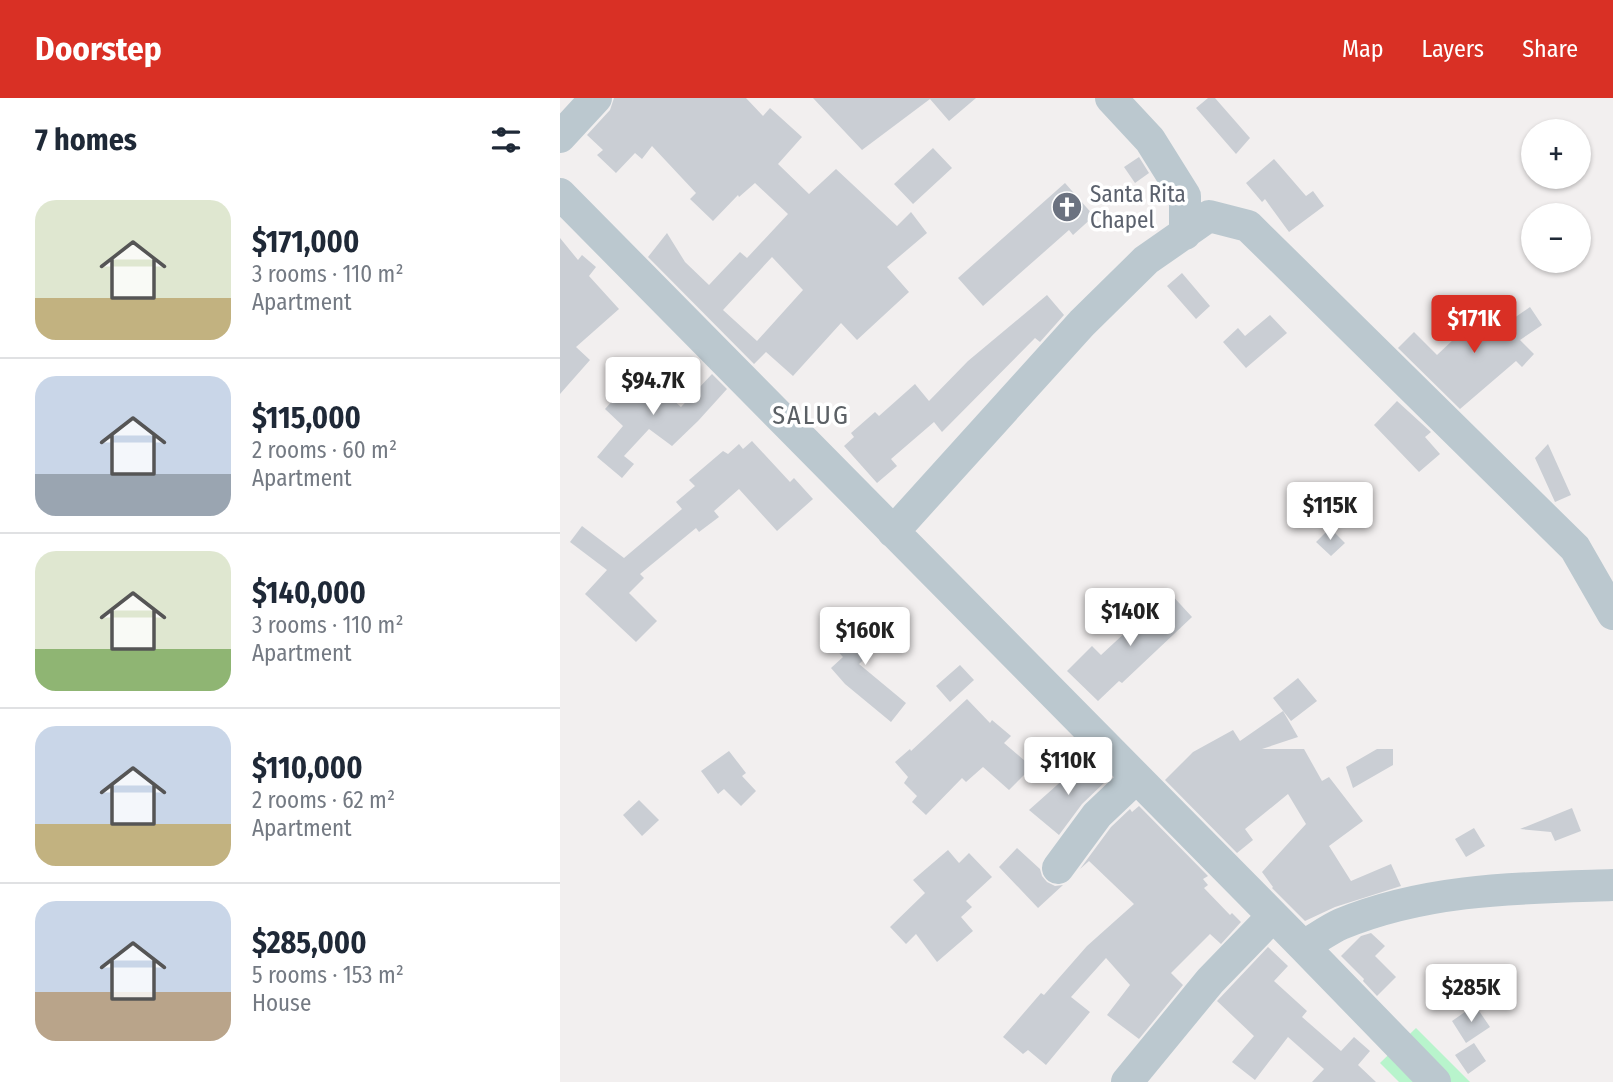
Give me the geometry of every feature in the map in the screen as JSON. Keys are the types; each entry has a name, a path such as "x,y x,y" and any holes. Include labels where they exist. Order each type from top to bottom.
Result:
{"street":[{"path":"560,137 596,98"},
{"path":"1111,98 1150,140 1185,195 1185,234"},
{"path":"560,194 1435,1082"},
{"path":"893,532 1082,323 1146,260 1209,216 1248,226 1576,548 1613,614"},
{"path":"1058,868 1097,816 1136,778"},
{"path":"1303,946 1340,925 1419,900 1495,889 1613,885"},
{"path":"1127,1082 1210,981 1273,916"}],"green space":[{"path":"1416,1028 1470,1082 1399,1082 1380,1063"}],"building":[{"path":"614,98 746,98 763,116 770,108 802,137 778,164 809,194 836,169 897,226 911,212 927,233 887,267 909,292 857,340 841,323 793,376 766,352 754,364 648,257 667,233 685,262 709,285 740,252 747,258 788,214 755,183 739,197 738,195 713,221 690,199 696,193 652,146 642,159 635,153 616,173 597,155 603,150 587,135 610,110","holes":["772,257 803,290 757,341 723,310"]},
{"path":"813,98 976,98 949,121 930,99 862,150"},
{"path":"1208,98 1215,98 1250,138 1236,154 1196,108"},
{"path":"933,148 952,168 913,204 894,184"},
{"path":"1139,157 1149,173 1135,183 1124,167"},
{"path":"1274,159 1306,196 1313,191 1324,206 1289,232 1265,199 1262,202 1246,183"},
{"path":"1065,183 1094,216 1073,235 1069,230 983,306 958,278"},
{"path":"560,238 578,260 582,255 596,267 589,276 619,309 576,347 590,360 560,394"},
{"path":"1182,273 1210,306 1196,319 1167,286"},
{"path":"1047,295 1064,315 1040,342 1035,338 942,432 934,422 891,459 897,466 877,483 844,446 854,437 851,433 875,412 879,416 915,384 929,401 968,361"},
{"path":"1488,307 1504,325 1530,307 1542,325 1520,340 1534,354 1522,367 1516,361 1460,409 1398,348 1414,332 1437,355"},
{"path":"1270,315 1287,333 1246,368 1223,342 1238,328 1245,336"},
{"path":"640,370 681,407 712,374 727,389 672,446 649,429 624,456 634,464 622,478 597,457 623,426 605,409"},
{"path":"1397,401 1431,432 1425,437 1440,454 1419,472 1374,425"},
{"path":"752,441 790,482 794,478 813,499 777,531 739,489 714,511 719,517 699,532 696,528 640,574 644,578 629,593 657,621 636,642 585,594 607,570 570,542 582,526 624,558 682,509 676,502 695,486 689,480 723,451 728,454 739,444 743,449"},
{"path":"1548,444 1571,495 1555,502 1535,458"},
{"path":"1330,528 1345,543 1331,556 1316,542"},
{"path":"1169,592 1192,617 1122,683 1119,681 1098,701 1067,671 1092,646 1101,655"},
{"path":"865,614 887,638 859,664 906,703 891,722 845,684 831,668 843,657 831,644"},
{"path":"960,665 974,680 950,702 936,686"},
{"path":"1298,678 1317,701 1291,721 1273,698"},
{"path":"967,699 990,723 992,720 1011,736 1004,743 1032,767 1009,790 983,767 966,782 962,778 926,815 912,802 917,796 904,783 908,777 895,762 910,749 911,751"},
{"path":"1283,711 1298,737 1262,749 1304,749 1322,781 1329,777 1363,821 1329,846 1351,881 1391,864 1401,886 1335,907 1305,921 1272,888 1262,872 1306,824 1288,794 1245,829 1253,840 1237,853 1165,780 1193,752 1233,730 1240,741"},
{"path":"1377,749 1393,749 1393,765 1353,788 1346,767"},
{"path":"729,751 746,773 742,776 756,791 741,806 724,789 718,794 701,771"},
{"path":"1084,761 1106,781 1082,804 1059,835 1029,810"},
{"path":"639,800 659,820 642,836 623,815"},
{"path":"1139,806 1208,876 1203,879 1208,885 1204,888 1230,915 1232,913 1241,922 1221,944 1210,934 1171,973 1183,985 1139,1039 1107,1015 1130,985 1106,958 1071,997 1090,1012 1046,1065 1028,1050 1023,1054 1003,1037 1087,946 1134,904 1089,861 1080,869 1111,827 1130,809 1132,812"},
{"path":"1572,808 1581,831 1555,841 1551,832 1520,829"},
{"path":"1474,828 1485,846 1466,857 1455,839"},
{"path":"1017,848 1040,869 1047,882 1055,886 1063,885 1038,908 999,867"},
{"path":"948,850 959,863 969,853 992,877 966,901 972,907 961,917 973,931 937,962 916,934 906,944 890,927 925,893 913,880"},
{"path":"1371,933 1385,946 1375,956 1396,977 1377,996 1341,956 1361,936"},
{"path":"1268,947 1288,966 1274,981 1307,1011 1302,1017 1341,1051 1354,1037 1370,1051 1358,1065 1376,1082 1312,1082 1324,1069 1288,1037 1255,1080 1232,1062 1254,1036 1217,1001"},
{"path":"1475,1005 1490,1027 1466,1043 1452,1021"},
{"path":"1474,1043 1486,1061 1468,1074 1455,1055"}],"place":[{"name":"Santa Rita Chapel","path":"1067,207"}],"district":[{"name":"SALUG","path":"811,415"}]}
